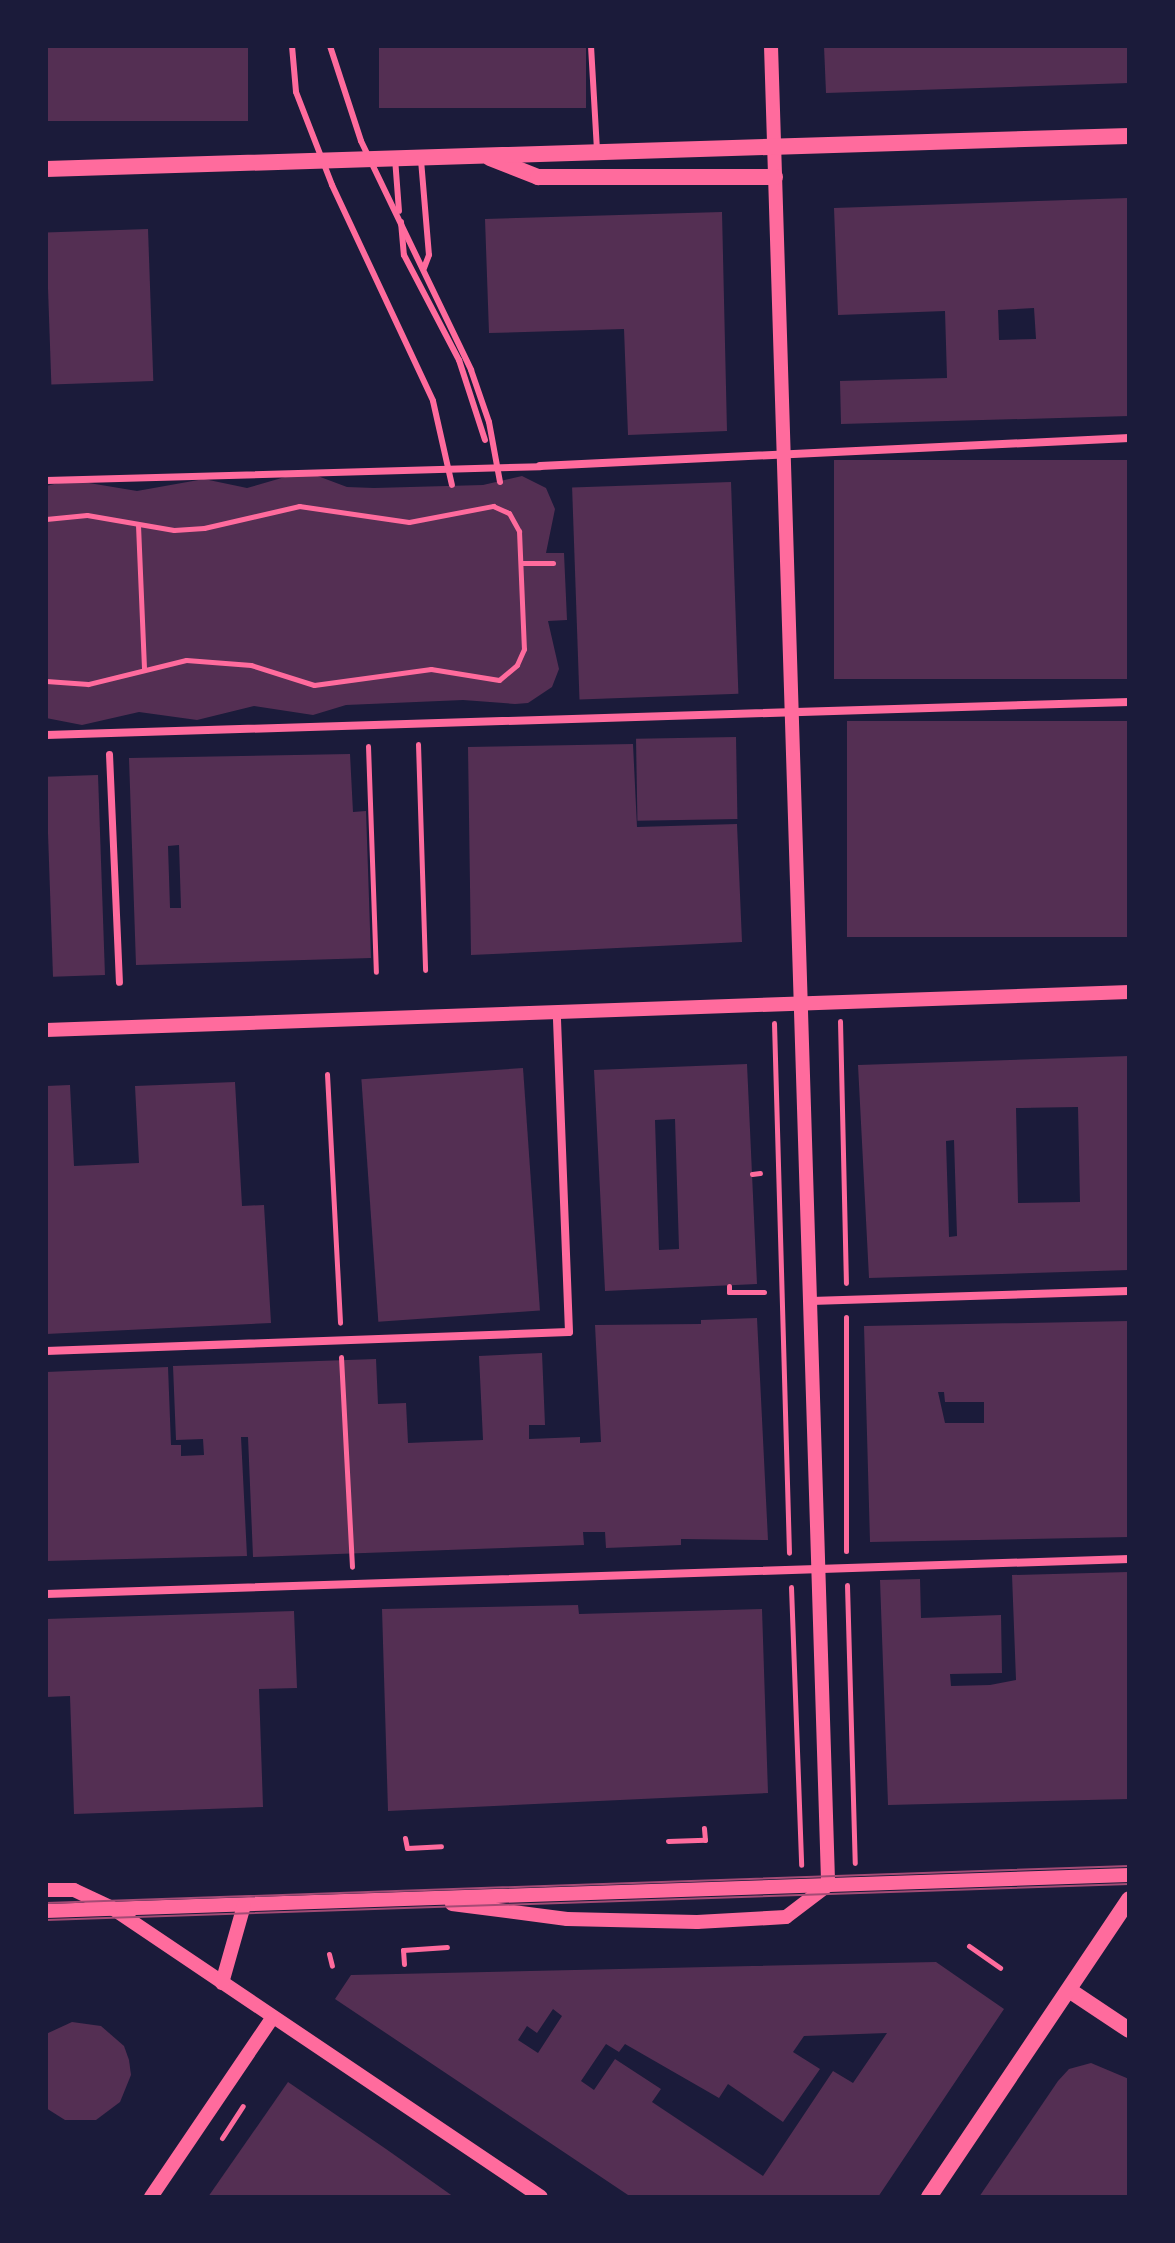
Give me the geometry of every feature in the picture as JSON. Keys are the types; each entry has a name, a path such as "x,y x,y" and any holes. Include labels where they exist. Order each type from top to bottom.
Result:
{"main road":[{"path":"46,169 1129,136"},
{"path":"481,155 538,177 775,177"},
{"path":"929,2197 1129,1899"},
{"path":"1069,1990 1129,2030"}],"street":[{"path":"771,46 828,1885"},
{"path":"46,480 784,457 1129,438"},
{"path":"46,735 1129,702"},
{"path":"109,754 119,982"},
{"path":"46,1030 1129,992"},
{"path":"46,1351 569,1332 557,1013"},
{"path":"811,1301 1129,1291"},
{"path":"46,1594 1129,1559"},
{"path":"46,1911 1129,1875"},
{"path":"408,1899 567,1919 697,1922 786,1917 828,1885"},
{"path":"46,1890 74,1890 112,1908 541,2197"},
{"path":"222,1983 244,1905"},
{"path":"151,2197 273,2017"}],"lane":[{"path":"292,46 296,92 332,185 433,401 452,485"},
{"path":"330,46 361,141 425,266 471,370 489,422 500,482"},
{"path":"591,46 597,151"},
{"path":"420,156 429,255 420,279"},
{"path":"395,157 404,255 420,279 459,360 485,440"}],"path":[{"path":"46,519 87,515 138,525 204,528 286,507 312,505 409,522 493,506 509,513 519,531 524,649 517,665 499,680 431,669 314,685 251,665 186,660 88,684 46,681"},
{"path":"138,525 144,669"},
{"path":"521,563 553,563"},
{"path":"418,744 425,970"},
{"path":"368,746 376,972"},
{"path":"839,1003 846,1299 846,1567 855,1884"},
{"path":"774,1006 802,1886"},
{"path":"752,1174 760,1173"},
{"path":"729,1286 729,1292 764,1292"},
{"path":"668,1841 705,1840 704,1828"},
{"path":"405,1838 407,1848 441,1846"},
{"path":"969,1946 1000,1968"},
{"path":"404,1964 403,1950 447,1947"},
{"path":"329,1954 332,1966"},
{"path":"222,2138 243,2106"}],"building":[{"path":"46,46 248,46 248,121 46,121"},
{"path":"379,46 586,46 586,108 379,108"},
{"path":"824,46 1129,46 1129,83 826,93"},
{"path":"1128,198 1129,416 841,424 840,381 947,378 945,311 838,315 834,208","holes":["1034,308 1036,339 999,340 998,310"]},
{"path":"722,212 727,431 628,435 624,329 489,333 485,219"},
{"path":"148,229 153,381 51,384 46,233"},
{"path":"834,460 1129,460 1129,679 834,679"},
{"path":"315,475 347,487 374,488 483,485 522,476 546,488 555,509 546,553 564,553 567,620 548,621 559,669 552,687 528,703 515,704 463,700 346,705 313,715 254,706 197,720 139,712 82,725 46,718 46,486 71,480 137,491 204,479 247,488 285,477"},
{"path":"731,482 738,694 579,699 572,488"},
{"path":"847,721 1129,721 1129,937 847,937"},
{"path":"736,737 737,819 637,821 636,739"},
{"path":"633,744 637,827 737,824 742,942 471,955 468,747"},
{"path":"350,754 353,812 366,811 371,958 136,965 129,758","holes":["179,845 181,908 170,908 168,846"]},
{"path":"98,775 105,975 53,977 46,777"},
{"path":"1129,1056 1129,1270 869,1278 858,1065","holes":["1078,1107 1080,1202 1018,1203 1016,1108","954,1140 957,1236 949,1237 946,1141"]},
{"path":"747,1064 757,1284 605,1291 594,1070","holes":["675,1119 679,1249 659,1250 655,1120"]},
{"path":"523,1068 540,1310 378,1322 361,1079"},
{"path":"235,1082 242,1206 264,1205 271,1323 46,1334 46,1086 70,1085 74,1166 139,1163 135,1086"},
{"path":"757,1318 768,1540 681,1539 681,1545 606,1548 605,1532 583,1532 584,1545 253,1557 248,1437 241,1437 247,1556 46,1561 46,1372 168,1367 171,1445 181,1445 181,1456 204,1455 203,1439 176,1440 173,1366 376,1359 378,1404 406,1403 408,1443 483,1440 479,1356 542,1353 545,1425 529,1425 529,1439 580,1437 580,1443 601,1442 595,1325 701,1324 701,1320"},
{"path":"1129,1321 1129,1537 870,1542 864,1326","holes":["938,1392 944,1392 945,1402 984,1402 984,1423 945,1423"]},
{"path":"1129,1572 1129,1799 888,1805 880,1580 920,1579 921,1618 1001,1615 1002,1673 950,1674 951,1686 990,1685 1016,1680 1012,1575"},
{"path":"578,1605 579,1614 762,1609 768,1793 388,1811 382,1609"},
{"path":"294,1611 297,1688 259,1689 263,1807 74,1814 70,1696 46,1697 46,1619"},
{"path":"936,1962 1004,2009 878,2197 631,2197 335,1999 351,1975","holes":["553,2009 562,2016 538,2053 518,2040 527,2026 537,2033","887,2033 853,2083 833,2071 763,2176 652,2102 661,2089 615,2059 594,2090 581,2081 606,2044 619,2052 625,2044 719,2098 728,2084 783,2122 820,2069 793,2052 804,2036"]},
{"path":"72,2022 101,2026 124,2046 129,2060 131,2075 120,2102 96,2120 65,2120 46,2108 46,2034"},
{"path":"1091,2063 1129,2079 1129,2197 979,2197 1058,2081 1069,2069"},
{"path":"288,2082 386,2149 454,2197 208,2197"}],"tram line":[{"path":"46,1903 1129,1866"},
{"path":"46,1920 1129,1884"}]}
